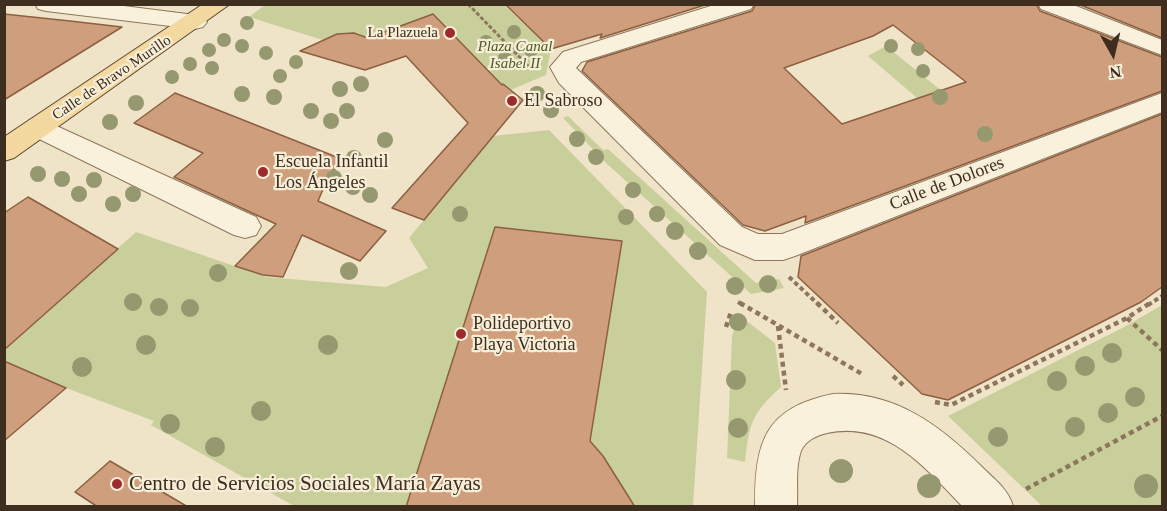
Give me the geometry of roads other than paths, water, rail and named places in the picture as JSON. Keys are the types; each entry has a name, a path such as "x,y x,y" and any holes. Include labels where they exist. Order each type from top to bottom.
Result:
{"main road":[{"name":"Calle de Bravo Murillo","path":"4,151 219,4"}],"street":[{"path":"46,4 195,22"},
{"name":"Calle de Dolores","path":"743,4 572,57 550,72 568,77 731,236 755,247 783,247 1162,102"},
{"path":"1050,4 1162,48"},
{"path":"39,127 244,226"},
{"path":"776,507 777,473 788,434 808,420 837,411 864,412 891,421 1008,498"}],"place":[{"name":"La Plazuela","path":"450,33"},
{"name":"El Sabroso","path":"512,101"},
{"name":"Escuela Infantil Los Ángeles","path":"263,172"},
{"name":"Polideportivo Playa Victoria","path":"461,334"},
{"name":"Centro de Servicios Sociales María Zayas","path":"117,484"}],"park label":[{"name":"Plaza Canal Isabel II","path":"515,56"}]}
